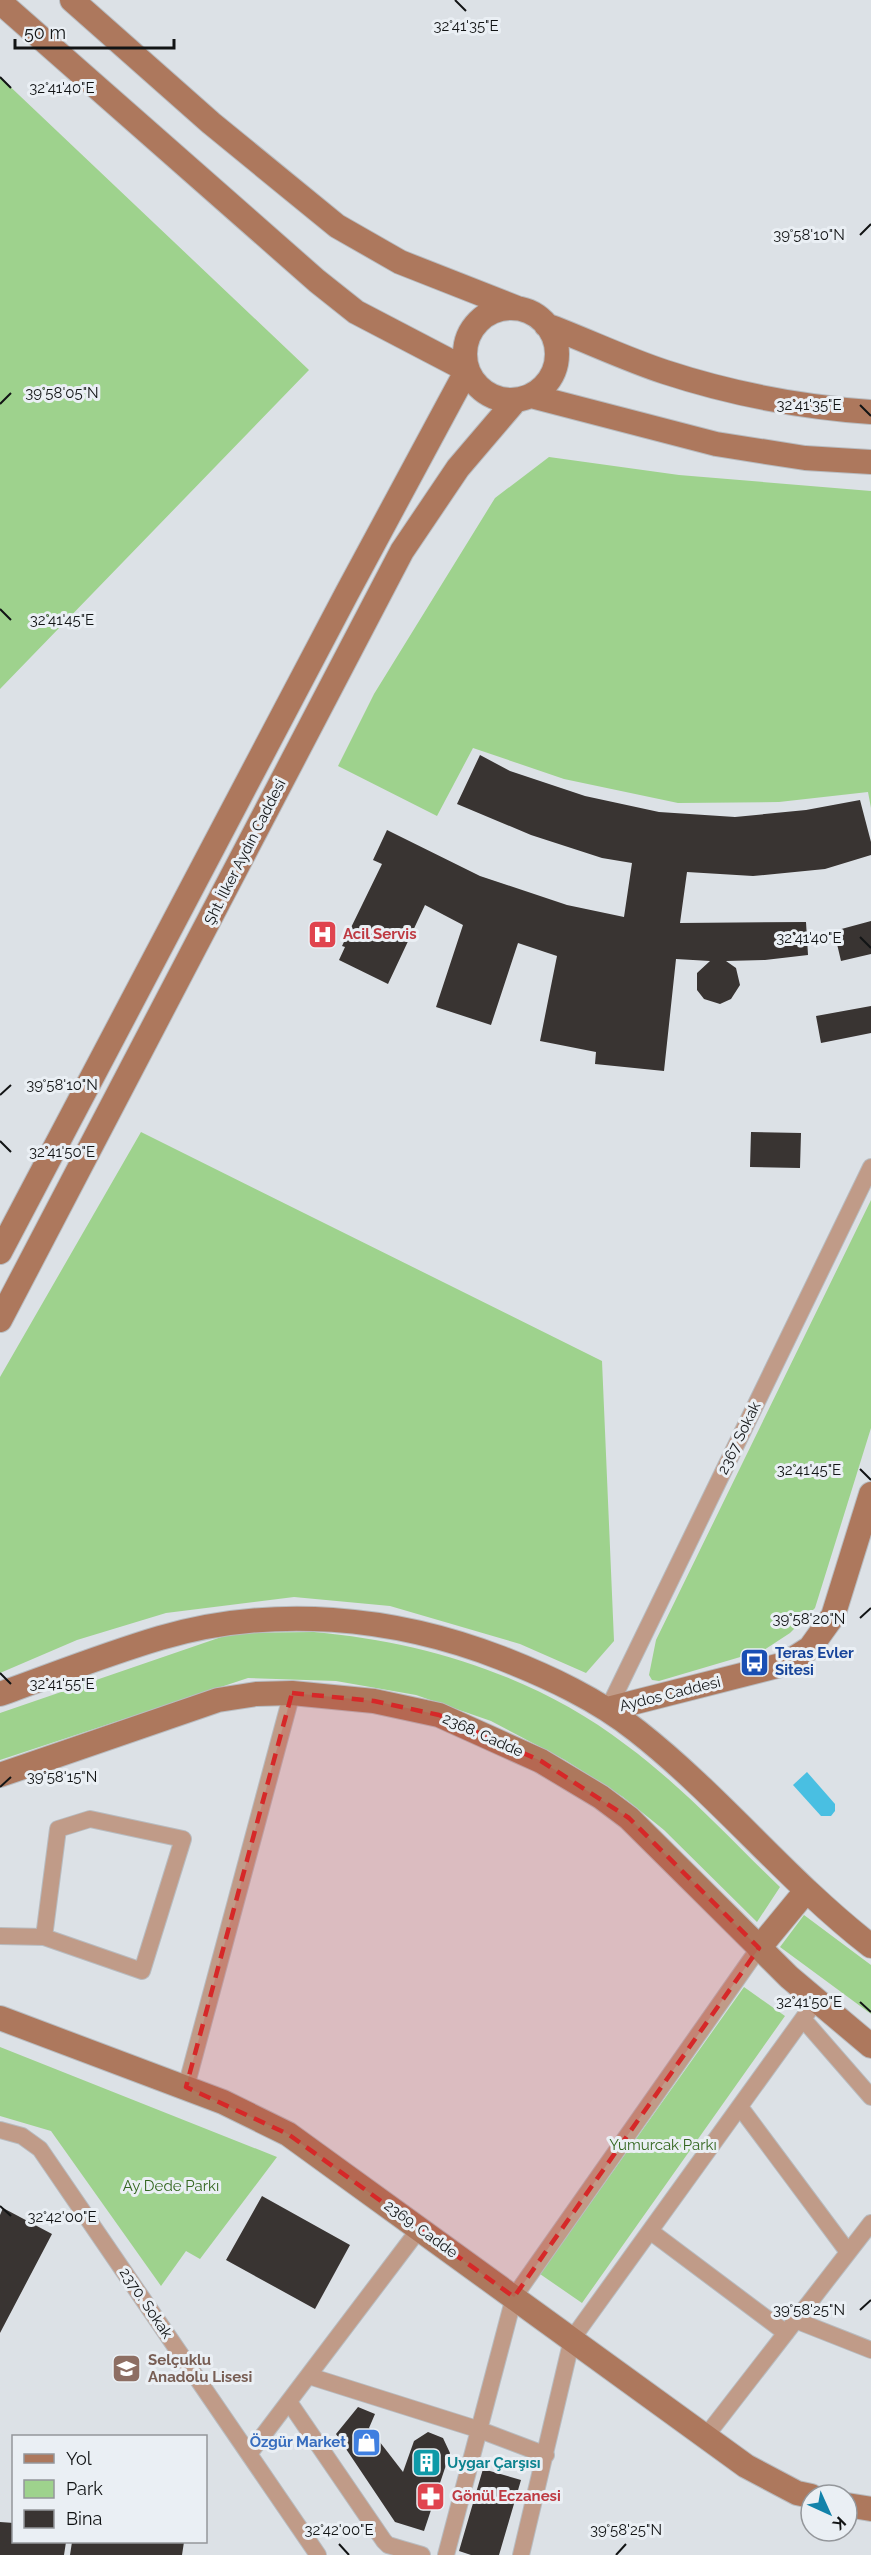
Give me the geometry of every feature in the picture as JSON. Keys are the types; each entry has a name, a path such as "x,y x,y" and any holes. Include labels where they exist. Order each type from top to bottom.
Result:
{"main road":[{"path":"72,0 211,123 337,226 400,262 529,311 546,325 664,372 767,399 826,409 871,412"},
{"path":"0,2 356,312 468,370"},
{"path":"518,308 499,309 485,316 474,326 467,340 465,355 468,370 475,384 487,393 501,399 524,398 716,444 805,458 871,462"},
{"path":"524,398 544,387 553,375 557,360 557,345 546,325"},
{"name":"Şht. İlker Aydın Caddesi","path":"0,1252 227,820 468,370"},
{"name":"Şht. İlker Aydın Caddesi","path":"0,1320 402,551 458,468 524,398"},
{"path":"227,820 254,834"},
{"name":"Aydos Caddesi","path":"608,1709 785,1664 810,1648 833,1616 871,1494"},
{"path":"0,1694 161,1638 207,1628 296,1618 352,1620 395,1626 445,1638 513,1663 608,1709 680,1768 806,1892 871,1946"},
{"name":"2368. Cadde","path":"0,1775 218,1700 256,1694 292,1693 374,1701 439,1715 541,1761 591,1791 629,1818 759,1948 809,2010 871,2046"},
{"path":"759,1948 806,1892"},
{"name":"2369. Cadde","path":"0,2018 186,2088 256,2117 288,2134 706,2436 767,2478 799,2491"}],"street":[{"name":"2367 Sokak","path":"608,1709 871,1167"},
{"path":"186,2088 292,1693"},
{"path":"0,1936 44,1937 142,1971 183,1839 90,1819 58,1830 44,1937"},
{"path":"446,2555 514,2297 759,1948"},
{"path":"521,2555 572,2339 809,2010 871,2097"},
{"path":"740,2107 848,2252"},
{"name":"2370. Sokak","path":"0,2130 22,2136 40,2149 318,2555"},
{"path":"706,2436 871,2223"},
{"path":"249,2454 420,2228"},
{"path":"650,2231 791,2326 871,2350"},
{"path":"309,2376 480,2430 546,2455"},
{"path":"289,2402 384,2541 388,2545 422,2555"}],"highlighted area":[{"path":"292,1693 374,1701 439,1715 541,1761 629,1818 759,1948 514,2297 288,2134 186,2087"}],"green space":[{"path":"0,77 309,370 0,689"},
{"path":"549,457 679,475 871,491 871,808 868,792 779,802 678,803 564,779 473,748 437,816 338,766 374,694 495,498"},
{"path":"141,1132 602,1361 614,1641 586,1673 520,1644 390,1606 294,1597 166,1613 77,1640 0,1673 0,1377"},
{"path":"871,1200 871,1428 815,1608 790,1633 764,1650 659,1681 652,1680 649,1675 656,1640"},
{"path":"314,1632 397,1644 438,1654 478,1666 555,1700 591,1721 647,1761 686,1795 780,1887 757,1922 664,1830 623,1797 565,1760 491,1721 416,1695 336,1681 248,1678 0,1760 0,1713 233,1633"},
{"path":"804,1915 871,1965 871,2014 780,1947"},
{"name":"Yumurcak Parkı","path":"744,1987 785,2016 582,2303 540,2274"},
{"name":"Ay Dede Parkı","path":"0,2047 277,2157 200,2259 186,2251 161,2286 51,2131 0,2116"}],"water":[{"path":"807,1772 835,1804 835,1811 831,1816 821,1816 793,1785"}],"building":[{"path":"480,755 510,771 585,796 659,812 735,817 806,810 860,800 871,842 871,855 825,869 753,876 687,872 680,923 806,922 808,955 765,960 726,961 736,968 740,985 731,999 720,1004 704,999 697,990 697,973 710,961 676,959 664,1071 595,1064 596,1052 540,1041 557,956 518,943 491,1025 436,1007 463,925 425,905 388,984 339,960 345,947 342,946 382,864 373,860 387,830 480,876 567,905 624,917 632,863 602,858 531,835 457,804"},
{"path":"871,921 871,954 841,961 834,931"},
{"path":"871,1006 871,1033 821,1043 816,1016"},
{"path":"751,1132 801,1133 800,1168 750,1167"},
{"path":"262,2196 350,2245 315,2309 226,2260"},
{"path":"3,2208 52,2234 0,2333 0,2215"},
{"name":"Uygar Çarşısı","path":"358,2407 375,2414 369,2428 403,2472 414,2441 428,2432 443,2438 450,2453 424,2531 395,2522 336,2434"},
{"path":"483,2469 521,2480 499,2555 471,2555 459,2551"},
{"path":"0,2522 12,2523 12,2543 66,2543 64,2555 0,2555"},
{"path":"72,2543 184,2543 182,2555 70,2555"}],"place":[{"name":"Acil Servis","path":"322,934"},
{"name":"Teras Evler Sitesi","path":"754,1662"},
{"name":"Selçuklu Anadolu Lisesi","path":"127,2369"},
{"name":"Özgür Market","path":"367,2442"},
{"name":"Uygar Çarşısı","path":"426,2463"},
{"name":"Gönül Eczanesi","path":"431,2496"}]}
